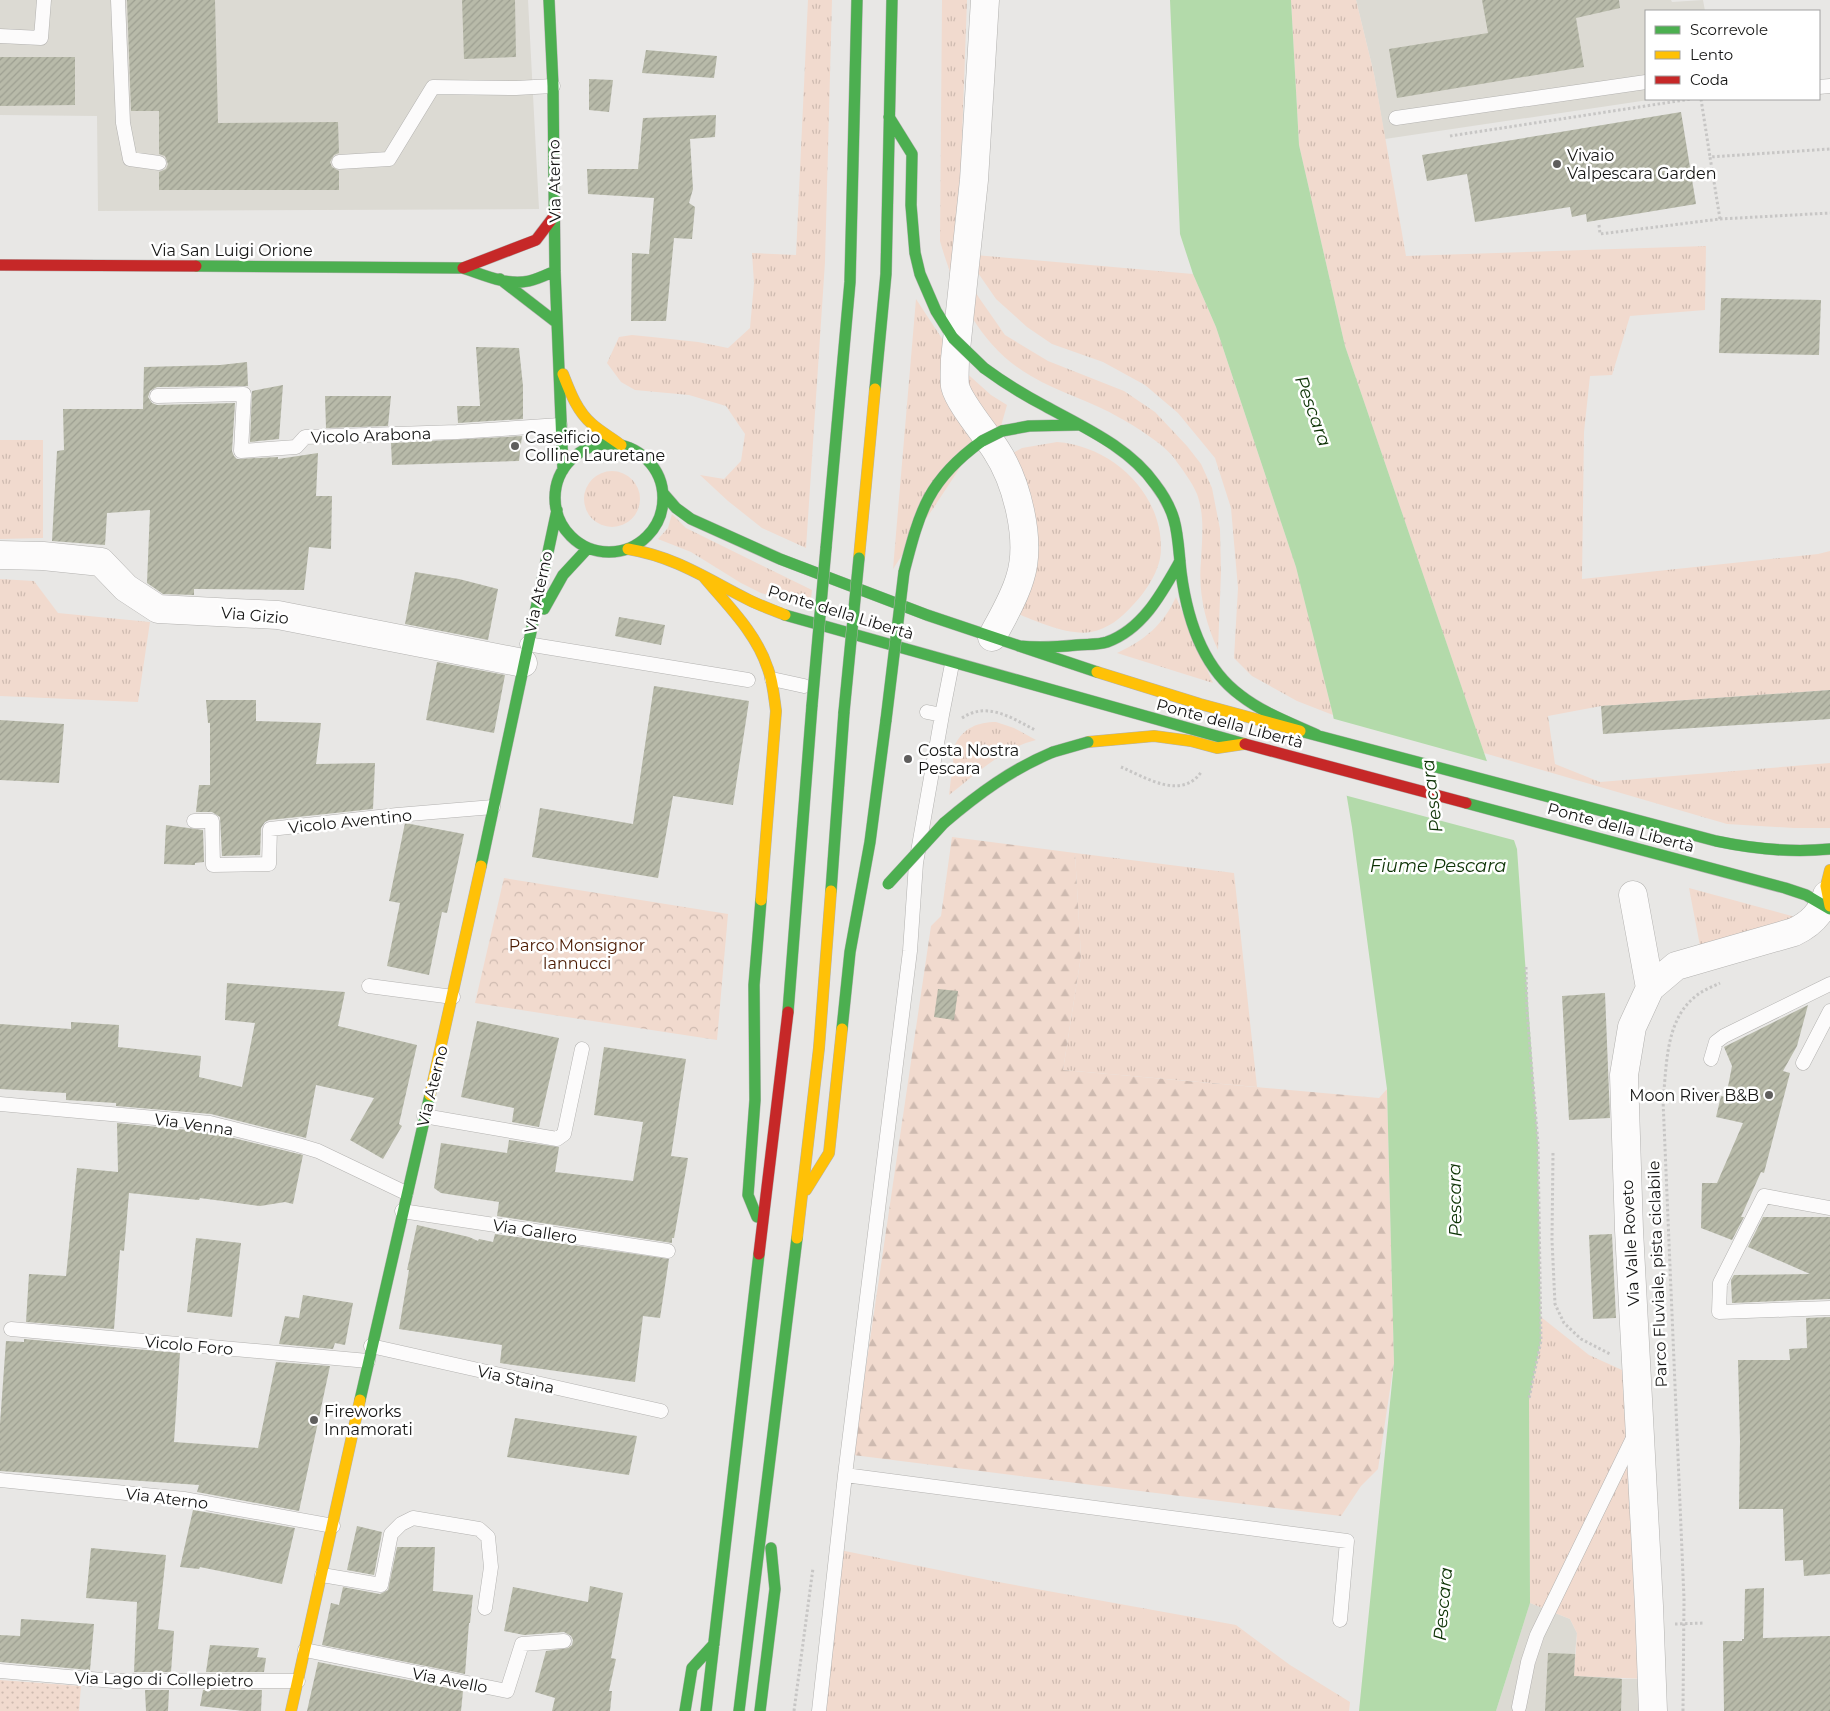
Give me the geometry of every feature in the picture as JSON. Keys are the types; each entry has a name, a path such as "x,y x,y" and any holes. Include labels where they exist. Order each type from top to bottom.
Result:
{"main road":[{"name":"Via Aterno","path":"549,0 553,86 555,270 563,470"},
{"path":"706,1711 788,1008 812,705 850,282 857,0"},
{"path":"739,1711 820,1048 844,712 886,274 892,0"},
{"path":"890,117 912,154 912,205 915,253 920,274 936,311 953,338 984,368 1031,399 1080,424 1120,450 1150,476 1172,513 1177,527 1180,561 1188,608 1198,640 1213,666 1226,683 1247,700 1317,736"},
{"name":"Via San Luigi Orione","path":"463,268 536,240 555,215"},
{"name":"Via San Luigi Orione","path":"485,260 531,255"},
{"path":"544,261 555,270"},
{"name":"Via San Luigi Orione","path":"0,265 463,268 500,279 521,282 532,281 555,270"},
{"name":"Via San Luigi Orione","path":"500,279 557,323"},
{"name":"Via Aterno","path":"559,363 570,394 584,415 593,425 621,445"},
{"path":"802,1195 829,1153 850,952 870,842 904,572 916,524 931,491 947,468 963,453 982,441 1012,428 1080,424"},
{"path":"599,445 621,445 637,451 650,462 659,476 663,493 662,509 656,526 643,540 628,549 601,552 588,548 570,536 556,510 556,490 563,470 578,454 588,448 599,445"},
{"name":"Ponte della Libertà","path":"663,493 676,508 691,519 772,556 927,616 1120,680 1317,736 1695,836 1747,848 1775,852 1806,852 1830,848"},
{"name":"Via Aterno","path":"291,1711 334,1526 371,1346 453,997 556,510"},
{"name":"Via Aterno","path":"525,654 563,574 588,548"},
{"name":"Ponte della Libertà","path":"628,549 667,558 751,601 790,617 1193,736 1217,748 1244,744 1689,862 1806,895 1828,897"},
{"path":"1019,646 1044,648 1095,644 1123,635 1141,621 1158,600 1180,561"},
{"path":"703,576 755,641 766,661 772,679 776,711 754,985 755,1100 748,1195 762,1230"},
{"path":"881,896 888,884 944,823 971,799 1026,763 1053,752 1088,742 1142,736 1171,738 1193,736"},
{"path":"850,952 868,920"},
{"path":"760,1711 775,1589 766,1500"},
{"path":"685,1711 692,1668 714,1644"}],"street":[{"path":"985,0 974,180 955,359 955,387 970,414 997,451 1007,471 1015,489 1021,521 1024,542 1021,577 1015,593 992,637"},
{"name":"Via Gizio","path":"0,555 42,556 101,562 126,588 158,609 278,615 525,654"},
{"path":"1633,894 1650,988"},
{"name":"Via Valle Roveto","path":"1653,1711 1650,1606 1629,1230 1624,1075 1632,1027 1650,988 1676,966 1794,932 1806,926 1814,919 1828,897"}],"lane":[{"path":"0,36 41,38 44,0"},
{"path":"118,0 123,123 130,159 159,163"},
{"path":"1396,118 1645,82"},
{"path":"339,162 389,160 433,87 516,88 553,86"},
{"name":"Vicolo Arabona","path":"157,396 244,394 241,451 296,448 304,437 457,432 560,425"},
{"path":"525,654 748,680"},
{"path":"819,1711 845,1475 909,961 916,863 952,664"},
{"path":"772,679 804,686"},
{"path":"926,712 942,715"},
{"name":"Vicolo Aventino","path":"194,821 212,821 212,866 269,864 270,829 493,807"},
{"path":"1711,1059 1716,1042 1724,1036 1830,984"},
{"path":"368,986 453,997"},
{"path":"1803,1064 1830,1010"},
{"path":"424,1116 557,1139 564,1134 582,1049"},
{"name":"Via Venna","path":"0,1104 210,1123 318,1151 406,1193"},
{"path":"1830,1208 1764,1196 1720,1283 1719,1312 1830,1308"},
{"name":"Via Gallero","path":"402,1211 668,1251"},
{"name":"Vicolo Foro","path":"11,1329 368,1361"},
{"name":"Via Staina","path":"371,1346 661,1411"},
{"path":"1519,1707 1528,1662 1537,1635 1640,1424"},
{"path":"845,1475 1347,1542 1340,1620"},
{"name":"Via Aterno","path":"0,1480 184,1499 334,1526"},
{"path":"322,1575 381,1585 391,1534 401,1524 413,1518 479,1529 488,1537 492,1567 486,1608"},
{"name":"Via Avello","path":"305,1650 506,1691 522,1644 564,1641"},
{"name":"Via Lago di Collepietro","path":"0,1672 114,1682 298,1681"}],"path":[{"path":"1450,136 1684,100"},
{"path":"1701,100 1720,219"},
{"path":"1710,157 1830,149"},
{"path":"1599,225 1600,234 1720,219 1830,213"},
{"path":"966,715 991,710 1004,714 1036,731"},
{"path":"1114,765 1175,787 1193,781 1202,770"},
{"path":"1526,967 1527,1011 1538,1143 1541,1341 1529,1400"},
{"name":"Parco Fluviale, pista ciclabile","path":"1683,1711 1684,1624 1663,1100 1669,1038 1677,1021 1694,997 1702,991 1728,980"},
{"path":"1553,1153 1552,1240 1555,1304 1564,1323 1581,1339 1606,1353 1636,1364"},
{"path":"1684,1624 1705,1623"}],"shaded area":[{"path":"0,0 528,0 539,209 98,211 97,116 0,115"},
{"path":"1356,0 1671,0 1672,2 1703,0 1705,10 1645,10 1645,100 1648,100 1385,139 1374,74"},
{"path":"1530,1603 1570,1619 1577,1633 1575,1654 1622,1679 1648,1679 1648,1711 1496,1711"}],"green space":[{"path":"808,0 832,0 825,262 806,548 762,528 728,501 700,475 724,479 741,461 745,434 726,406 689,395 635,390 621,382 607,363 619,337 632,335 698,342 728,348 750,328 754,283 752,253 796,255"},
{"path":"942,0 967,0 958,248 975,292 1005,335 1048,361 1124,391 1155,412 1201,464 1212,488 1220,529 1221,572 1218,650 1209,629 1202,595 1200,573 1202,519 1200,502 1192,485 1174,458 1164,447 1134,426 1109,412 1042,382 1013,364 984,335 962,300 940,241"},
{"path":"1291,0 1356,0 1374,74 1406,256 1706,246 1705,310 1630,316 1612,375 1590,376 1584,432 1582,579 1818,554 1830,551 1830,690 1601,706 1548,716 1555,764 1600,782 1830,763 1830,828 1727,824 1484,753 1345,346 1299,145"},
{"path":"975,255 1193,274 1216,327 1296,567 1333,715 1297,701 1252,676 1234,658 1238,588 1231,508 1215,458 1178,413 1145,385 1103,362 1052,344 1027,327 996,299 976,270"},
{"path":"916,299 962,369 991,395 1007,405 1001,426 981,436 893,569"},
{"path":"0,440 43,440 43,538 0,539"},
{"path":"1057,442 1077,445 1097,453 1114,463 1130,476 1143,492 1153,509 1159,528 1160,557 1156,572 1147,587 1119,619 1109,626 1091,632 1071,632 1040,623 1011,611 1020,604 1009,455 1022,448"},
{"path":"606,471 618,471 628,475 636,483 640,499 636,515 628,523 618,527 606,527 596,523 588,515 584,505 584,493 588,483 596,475"},
{"path":"672,514 686,528 812,590 810,608 761,593 691,552 658,539 668,528"},
{"path":"0,579 34,581 58,613 150,622 138,702 0,696"},
{"path":"1176,597 1213,683 1117,653 1136,643 1152,631 1165,616"},
{"path":"996,722 1014,728 1036,740 1012,749 979,771 949,795 955,745 958,739 972,727 983,723"},
{"path":"952,837 1075,853 1081,956 1063,1070 1379,1098 1387,1089 1394,1363 1378,1469 1361,1486 1341,1516 853,1455 931,926 941,916"},
{"path":"1075,853 1234,873 1257,1087 1063,1070 1081,956"},
{"name":"Parco Monsignor Iannucci","path":"504,878 728,914 717,1040 475,1003"},
{"path":"1689,888 1799,918 1701,951"},
{"path":"1541,1317 1589,1355 1633,1375 1648,1679 1574,1676 1577,1633 1570,1619 1530,1603 1529,1400 1541,1341"},
{"path":"840,1550 993,1581 1236,1625 1290,1665 1350,1702 1349,1711 823,1711"},
{"path":"0,1680 81,1686 79,1711 0,1711"}],"water":[{"name":"Fiume Pescara","path":"1170,0 1291,0 1299,145 1345,346 1517,849 1538,1143 1541,1341 1529,1400 1530,1603 1496,1711 1359,1711 1394,1363 1387,1089 1352,827 1333,715 1296,567 1216,327 1193,274 1180,234"}],"pier":[{"path":"1331,718 1490,762 1517,841 1344,795"}],"building":[{"path":"127,0 215,0 218,123 338,122 339,153 334,155 330,162 332,167 339,171 339,190 159,190 159,172 166,169 168,164 165,156 159,154 159,111 131,111"},
{"path":"462,0 515,0 516,57 464,59"},
{"path":"1482,0 1619,0 1620,8 1576,18 1584,67 1397,98 1389,49 1488,33"},
{"path":"646,50 717,56 714,78 642,73"},
{"path":"0,57 75,57 75,105 0,106"},
{"path":"589,79 613,80 609,112 589,110"},
{"name":"Vivaio Valpescara Garden","path":"1681,112 1696,204 1587,222 1586,214 1572,217 1570,207 1475,222 1467,174 1427,181 1422,155"},
{"path":"716,115 715,137 690,139 693,189 689,203 695,207 692,239 674,238 666,321 631,321 632,253 649,254 654,198 588,194 587,169 638,169 643,118"},
{"path":"1721,298 1821,300 1819,355 1719,353"},
{"path":"476,347 519,348 523,386 523,419 458,423 457,406 480,406"},
{"path":"247,362 248,386 157,387 150,391 148,397 152,403 157,405 235,403 232,451 237,459 278,457 278,459 318,453 316,496 332,496 331,549 309,547 304,590 194,589 194,595 163,594 147,583 150,510 107,513 105,545 52,541 57,451 64,450 63,409 143,409 144,367 220,365"},
{"path":"283,385 279,439 250,442 252,391"},
{"path":"325,396 391,396 388,426 326,428"},
{"path":"522,436 519,461 392,465 391,443"},
{"path":"415,572 459,579 498,589 488,640 405,624"},
{"path":"619,617 665,625 661,645 615,636"},
{"path":"437,662 505,675 494,733 426,720"},
{"path":"654,686 749,701 733,805 673,796 658,878 532,857 540,808 633,824"},
{"path":"1830,690 1830,719 1603,734 1601,706"},
{"path":"206,700 256,700 256,721 321,723 316,764 375,763 373,809 269,820 261,828 260,855 222,856 220,817 212,812 196,812 199,785 210,785 210,723 208,723"},
{"path":"0,720 64,724 59,783 0,780"},
{"path":"405,823 464,834 447,913 442,912 429,975 387,966 400,903 389,901"},
{"path":"166,825 203,830 204,862 195,863 195,865 164,864"},
{"path":"227,983 345,992 338,1026 417,1045 399,1124 402,1126 383,1159 350,1140 374,1098 316,1085 306,1138 211,1114 116,1106 116,1103 66,1100 66,1093 0,1089 0,1024 71,1029 71,1022 119,1025 118,1047 201,1056 199,1077 242,1087 255,1023 225,1020"},
{"path":"938,989 958,991 954,1020 934,1017"},
{"path":"1605,993 1610,1118 1569,1120 1562,996"},
{"path":"1808,1005 1797,1046 1783,1071 1790,1073 1764,1173 1761,1172 1741,1217 1744,1217 1732,1240 1701,1228 1702,1183 1717,1183 1743,1123 1716,1117 1721,1096 1726,1097 1732,1066 1724,1047"},
{"path":"477,1021 559,1038 539,1127 512,1122 514,1108 461,1097"},
{"path":"604,1047 686,1059 671,1156 688,1158 672,1243 497,1216 499,1202 441,1193 434,1188 441,1143 507,1153 509,1140 559,1147 555,1172 633,1181 643,1122 594,1115"},
{"path":"117,1123 209,1132 303,1155 293,1204 285,1202 260,1206 200,1198 199,1200 129,1193 124,1251 120,1250 114,1329 26,1322 29,1274 66,1276 77,1168 118,1172"},
{"path":"1763,1217 1830,1217 1830,1299 1732,1303 1731,1280 1734,1275 1810,1274 1748,1247"},
{"path":"417,1225 469,1237 478,1241 479,1239 493,1242 495,1234 669,1259 660,1318 643,1316 635,1382 500,1363 502,1345 399,1329 409,1270 407,1270"},
{"path":"1612,1234 1616,1318 1593,1319 1589,1235"},
{"path":"196,1238 241,1243 232,1317 187,1312"},
{"path":"303,1295 353,1303 345,1345 335,1343 333,1349 279,1344 285,1316 299,1318"},
{"path":"1830,1317 1830,1574 1804,1576 1803,1560 1785,1561 1783,1509 1739,1509 1738,1360 1790,1360 1789,1349 1807,1348 1806,1318"},
{"path":"24,1339 180,1353 174,1442 258,1448 276,1362 330,1366 299,1511 197,1492 199,1485 0,1471 0,1424 6,1341 24,1342"},
{"path":"515,1418 637,1436 629,1475 507,1457"},
{"path":"193,1510 295,1528 282,1584 200,1567 199,1569 180,1567"},
{"path":"357,1526 382,1532 374,1575 347,1570"},
{"path":"397,1547 435,1547 433,1591 473,1595 465,1674 322,1645 331,1603 339,1605 343,1587 380,1594 388,1590"},
{"path":"91,1548 166,1555 158,1629 174,1631 171,1672 134,1672 137,1602 86,1598"},
{"path":"590,1586 623,1593 611,1658 616,1659 609,1691 612,1691 610,1711 552,1711 555,1698 535,1692 546,1651 568,1648 572,1645 573,1640 571,1636 564,1632 524,1635 504,1631 513,1587 588,1602"},
{"path":"1764,1588 1763,1638 1830,1636 1830,1711 1724,1711 1723,1641 1742,1641 1744,1639 1745,1589"},
{"path":"21,1619 94,1624 90,1670 0,1662 0,1635 20,1636"},
{"path":"210,1645 259,1648 257,1657 266,1658 264,1672 206,1672"},
{"path":"1548,1653 1575,1654 1574,1676 1622,1679 1621,1711 1545,1711"},
{"path":"318,1662 463,1691 461,1711 307,1711"},
{"path":"145,1690 169,1690 168,1711 146,1711"},
{"path":"203,1690 262,1690 261,1711 200,1706"}],"traffic: fast":[{"path":"549,0 553,86 555,271 563,470"},
{"path":"826,548 850,282 857,0"},
{"path":"875,389 886,274 892,0"},
{"path":"889,117 912,154 911,205 915,253 920,274 936,311 953,338"},
{"path":"196,266 463,268 496,279 512,282 532,280 555,271"},
{"path":"500,279 557,323"},
{"path":"953,338 984,368"},
{"path":"984,368 1021,393 1104,439 1132,459 1144,471 1163,495 1173,516 1187,607 1198,640 1206,656 1227,684 1240,695 1277,717 1317,735"},
{"path":"1002,431 1029,426 1076,425"},
{"path":"982,441 1002,431"},
{"path":"904,572 915,531 929,498 949,469 982,441"},
{"path":"609,444 630,448 647,460 659,477 663,498 659,519 647,536 630,548 609,552 588,548 571,536 559,519 555,498 559,477 571,460 588,448 609,444"},
{"path":"663,493 676,508 691,519 780,559 927,615 1097,672"},
{"path":"481,866 557,510"},
{"path":"544,609 563,575 588,548"},
{"path":"812,705 826,548"},
{"path":"844,712 859,558"},
{"path":"1019,646 1048,647 1096,644 1107,642 1120,636 1150,609 1180,561"},
{"path":"886,720 904,572"},
{"path":"785,615 1245,744"},
{"path":"788,1012 812,705"},
{"path":"831,891 844,712"},
{"path":"842,1029 850,952 870,842 886,720"},
{"path":"1300,731 1716,841 1773,850 1830,849"},
{"path":"1053,752 1088,742"},
{"path":"944,823 996,783 1023,766 1053,752"},
{"path":"1466,803 1785,888 1806,895 1830,909"},
{"path":"888,884 944,823"},
{"path":"757,1217 748,1195 755,1100 754,985 761,900"},
{"path":"360,1400 430,1095"},
{"path":"739,1711 797,1238"},
{"path":"706,1711 759,1254"},
{"path":"760,1711 775,1589 771,1548"},
{"path":"685,1711 692,1668 714,1644"}],"traffic: slow":[{"path":"563,374 574,401 582,413 595,427 621,445"},
{"path":"859,558 875,389"},
{"path":"628,549 661,557 676,563 754,602 785,615"},
{"path":"703,576 740,620 756,643 763,656 772,684 776,711 761,900"},
{"path":"1097,672 1200,704 1300,731"},
{"path":"1088,742 1154,736 1191,741 1217,748 1244,744"},
{"path":"430,1095 481,866"},
{"path":"1830,870 1826,886 1830,906"},
{"path":"797,1238 819,1048 831,891"},
{"path":"806,1190 829,1153 842,1029"},
{"path":"291,1711 360,1400"}],"traffic: jam":[{"path":"463,268 536,240 555,215"},
{"path":"0,265 196,266"},
{"path":"1245,744 1466,803"},
{"path":"759,1254 788,1012"}],"place":[{"name":"Vivaio Valpescara Garden","path":"1557,164"},
{"name":"Caseificio Colline Lauretane","path":"515,446"},
{"name":"Costa Nostra Pescara","path":"908,759"},
{"name":"Moon River B&B","path":"1769,1095"},
{"name":"Fireworks Innamorati","path":"314,1420"}],"water label":[{"name":"Pescara","path":"1313,411"},
{"name":"Pescara","path":"1432,796"},
{"name":"Pescara","path":"1455,1200"},
{"name":"Pescara","path":"1443,1604"}]}
